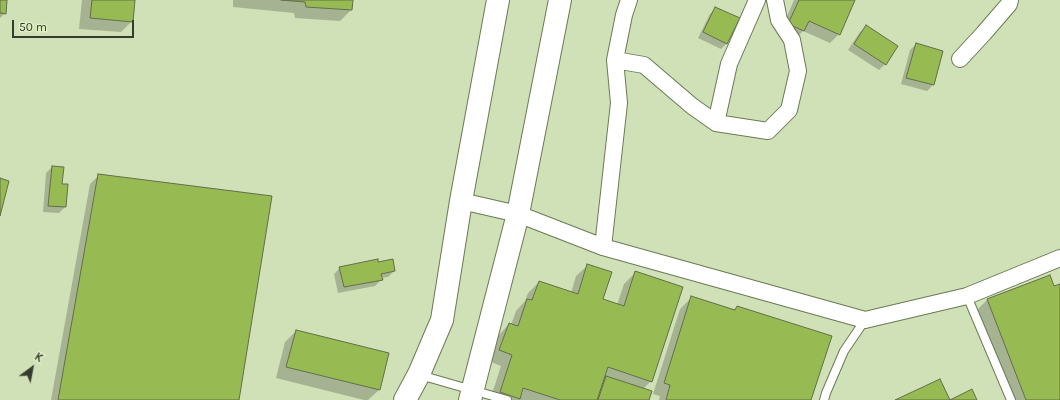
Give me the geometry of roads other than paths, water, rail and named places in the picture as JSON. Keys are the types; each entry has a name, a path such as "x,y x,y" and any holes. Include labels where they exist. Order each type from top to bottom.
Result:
{"street":[{"path":"405,400 419,374 442,320 461,200 498,0"},
{"path":"471,395 518,214 560,0"},
{"path":"603,247 619,103 615,60 624,15 629,0"},
{"path":"716,123 729,64 757,0"},
{"path":"615,60 644,65 692,106 716,123 768,131 790,110 798,71 792,40 780,20 775,0"},
{"path":"960,59 1009,4 1010,0"},
{"path":"461,200 518,214 603,247 865,320 967,296 1060,258"}],"lane":[{"path":"967,296 1011,400"},
{"path":"824,400 844,351 865,320"},
{"path":"419,374 471,395 507,400"}]}
